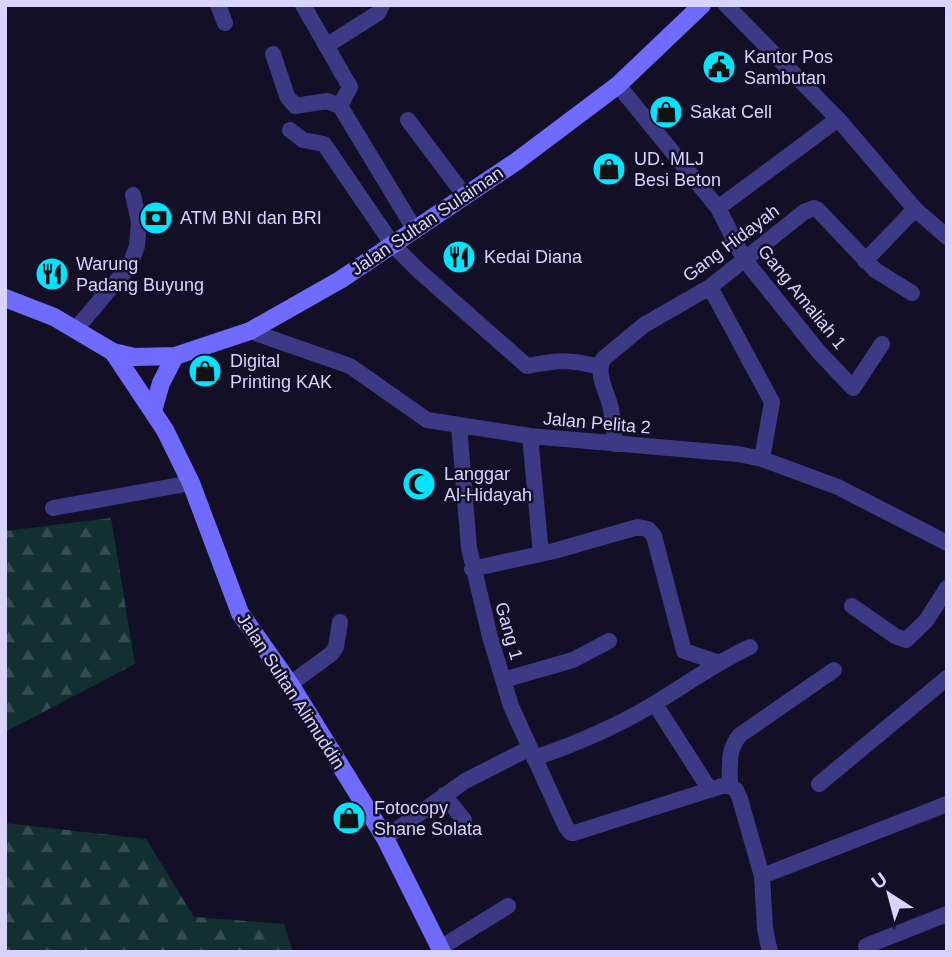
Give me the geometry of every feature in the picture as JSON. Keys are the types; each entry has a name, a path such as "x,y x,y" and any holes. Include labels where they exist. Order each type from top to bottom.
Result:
{"main road":[{"name":"Jalan Sultan Sulaiman","path":"113,352 135,357 175,356 250,331 340,280 517,161 618,85 702,5"},
{"path":"5,298 54,317 113,352"},
{"name":"Jalan Sultan Alimuddin","path":"113,352 153,411 191,483 240,613 290,684 385,838 441,950"},
{"path":"153,411 161,383 175,356"}],"street":[{"path":"218,5 226,23"},
{"path":"303,5 350,87 340,106"},
{"path":"326,47 378,13 382,5"},
{"path":"726,5 838,118 915,209 947,237"},
{"path":"273,54 287,96 295,106 327,101 340,106 415,230"},
{"name":"Gang Amaliah 1","path":"618,85 718,208 744,259 818,351 853,388 882,344"},
{"path":"718,208 838,118"},
{"path":"408,120 466,196"},
{"path":"290,130 303,140 324,144 393,245 527,366 573,360 600,367 611,407 615,444"},
{"path":"76,328 130,265 137,246 139,222 133,195"},
{"name":"Gang Hidayah","path":"600,367 603,359 645,325 710,287 804,212 814,208 823,214 865,261 886,279 912,293"},
{"path":"865,261 915,209"},
{"path":"710,287 772,402 762,459"},
{"name":"Jalan Pelita 2","path":"250,331 349,366 427,421 530,436 738,454 762,459 838,487 947,543"},
{"name":"Gang 1","path":"459,426 472,569 511,706 566,827 571,833 710,790"},
{"path":"530,436 541,554"},
{"path":"53,508 191,483"},
{"path":"472,569 541,554 638,527 648,528 654,536 684,651 717,662"},
{"path":"852,606 895,636 906,640 926,621 947,588"},
{"path":"290,684 331,654 336,647 340,622"},
{"path":"503,680 573,660 609,641"},
{"path":"385,838 444,794 475,775 532,753 582,740 655,704 717,662 750,647"},
{"path":"730,786 730,752 740,735 834,670"},
{"path":"819,785 947,678"},
{"path":"655,704 710,790 730,786 736,790 762,876 765,929 770,952"},
{"path":"444,794 464,821"},
{"path":"762,876 947,804"},
{"path":"441,950 508,906"},
{"path":"862,950 947,914"}],"green space":[{"path":"111,518 135,664 5,732 5,531"},
{"path":"5,823 146,839 194,917 284,924 293,952 5,952"}],"place":[{"name":"Kantor Pos Sambutan","path":"719,67"},
{"name":"Sakat Cell","path":"666,112"},
{"name":"UD. MLJ Besi Beton","path":"609,169"},
{"name":"ATM BNI dan BRI","path":"156,218"},
{"name":"Kedai Diana","path":"459,257"},
{"name":"Warung Padang Buyung","path":"52,274"},
{"name":"Digital Printing KAK","path":"205,371"},
{"name":"Langgar Al-Hidayah","path":"419,484"},
{"name":"Fotocopy Shane Solata","path":"349,818"}]}
